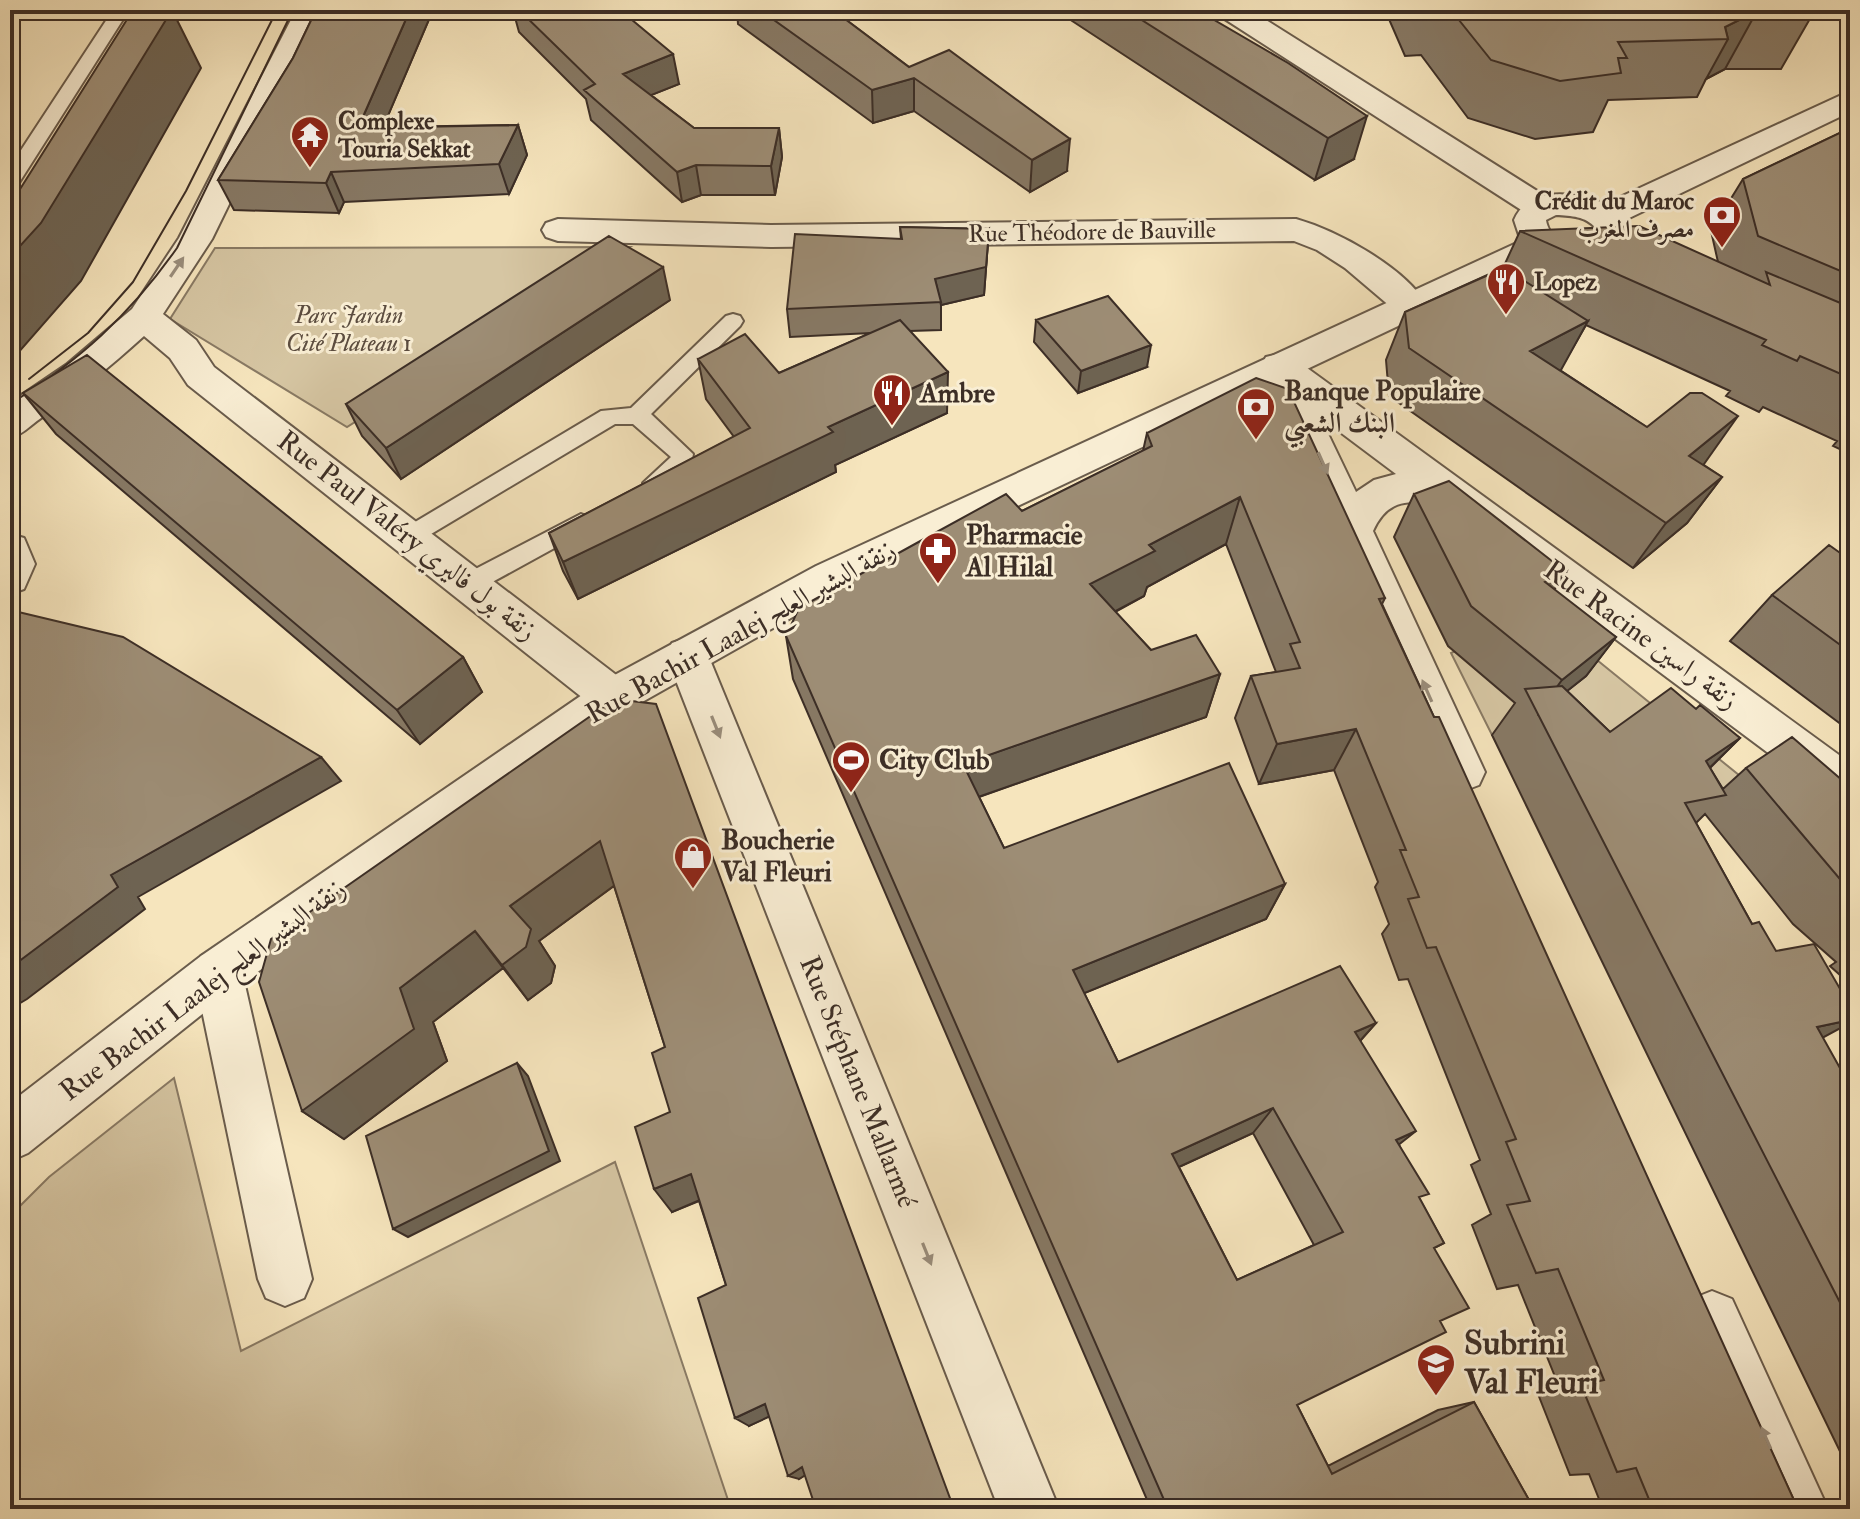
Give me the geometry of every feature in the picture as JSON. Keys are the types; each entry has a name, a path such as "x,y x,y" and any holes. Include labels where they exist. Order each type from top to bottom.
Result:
{"street":[{"path":"15,420 112,347 144,317 195,239 310,10"},
{"path":"1230,10 1541,208"},
{"path":"1604,217 1850,100"},
{"path":"1551,204 1577,205 1604,217 1615,230 1620,258 1583,258 1554,252 1542,245 1530,228 1530,220 1541,208 1551,204"},
{"name":"Rue Théodore de Bauville","path":"558,230 771,236 1296,230 1348,252 1410,305"},
{"name":"Rue Bachir Laalej زنقة البشير العلج","path":"10,1135 218,972 613,697 830,577 1542,245"},
{"name":"Rue Paul Valéry زنقة بول فاليري","path":"144,317 183,349 201,376"},
{"name":"Rue Paul Valéry زنقة بول فاليري","path":"51,395 144,361 162,361 201,376 613,697"},
{"path":"1279,366 1485,819"},
{"name":"Rue Racine زنقة راسين","path":"1279,366 1850,788"},
{"path":"1354,530 1364,505 1387,489 1406,486 1442,489"},
{"path":"10,549 15,564 10,578"},
{"name":"Rue Stéphane Mallarmé","path":"687,655 1029,1509"},
{"path":"218,972 285,1279"},
{"path":"1694,1279 1798,1509"}],"lane":[{"path":"10,182 121,10"},
{"path":"638,414 733,321"},
{"path":"408,537 609,417 622,413 638,414 682,454 682,463 670,475 629,497"},
{"path":"468,584 603,511"}],"green space":[{"name":"Parc Jardin Cité Plateau 1","path":"630,247 347,427 170,319 215,248"},
{"path":"1539,613 1745,780 1718,798 1527,732 1492,735 1451,653"},
{"path":"174,1078 241,1351 615,1162 731,1509 10,1509 10,1216 49,1177"}],"building":[{"path":"133,10 172,10 41,223 10,257 10,205"},
{"path":"316,10 410,10 358,128 518,125 499,164 331,172 326,183 218,180 293,58"},
{"path":"519,10 620,10 673,54 623,74 694,128 779,128 771,166 696,165 677,172 584,90 595,84"},
{"path":"760,10 833,10 909,67 949,50 1070,139 1032,160 914,78 872,90"},
{"path":"1126,10 1197,10 1288,63 1367,116 1328,138"},
{"path":"1451,10 1815,10 1757,11 1725,27 1728,39 1618,42 1627,58 1618,58 1621,73 1560,81 1491,60"},
{"path":"1850,128 1850,275 1758,236 1743,179"},
{"path":"1639,226 1770,285 1766,272 1850,307 1850,378 1800,356 1797,361 1762,345 1766,340 1520,231"},
{"path":"900,227 989,229 986,267 935,279 941,302 787,309 795,234 902,239"},
{"path":"609,236 663,267 386,448 346,404"},
{"path":"1504,268 1588,321 1530,351 1647,427 1690,393 1702,393 1738,416 1689,456 1722,477 1666,523 1409,348 1405,312"},
{"path":"1108,296 1151,345 1081,371 1036,320"},
{"path":"900,320 948,372 828,427 833,432 563,562 549,533 750,428 698,359 745,334 779,373"},
{"path":"87,355 463,657 397,710 23,393"},
{"path":"1256,378 1288,389 1385,598 1379,599 1434,717 1439,717 1798,1509 1653,1509 1636,1468 1617,1472 1581,1385 1604,1380 1558,1269 1536,1273 1507,1205 1530,1201 1506,1142 1516,1139 1436,947 1427,948 1408,899 1419,897 1400,850 1406,850 1356,729 1277,744 1251,676 1300,668 1290,644 1300,642 1240,497 1149,545 1155,551 1090,584 1151,650 1196,635 1220,674 963,764 1004,848 1229,763 1285,884 1073,970 1118,1062 1340,966 1376,1023 1355,1032 1416,1131 1396,1140 1429,1194 1419,1197 1444,1243 1434,1248 1469,1308 1440,1321 1446,1332 1297,1405 1332,1474 1474,1402 1534,1509 1168,1509 786,636 799,608 1006,494 1022,511 1152,446 1147,433","holes":["1273,1108 1343,1232 1237,1280 1172,1154"]},
{"path":"1449,481 1566,572 1545,582 1616,637 1562,680 1471,606 1414,494"},
{"path":"1829,545 1850,560 1850,652 1772,595"},
{"path":"10,610 123,637 321,757 111,875 118,887 10,968"},
{"path":"1562,686 1610,732 1671,688 1696,709 1700,705 1740,738 1706,761 1726,795 1685,803 1752,924 1759,922 1776,951 1814,944 1850,1006 1850,1020 1817,1027 1850,1086 1850,1322 1525,689"},
{"path":"615,699 656,704 954,1509 816,1509 802,1467 788,1476 765,1404 735,1418 698,1298 726,1285 691,1174 654,1189 635,1127 670,1112 652,1053 665,1047 600,841 510,906 531,929 526,947 502,965 475,931 400,988 414,1029 302,1111 259,982 271,939"},
{"path":"1792,737 1850,787 1850,891 1746,768"},
{"path":"517,1063 549,1151 393,1229 366,1136"}],"tram line":[{"path":"29,379 88,333 133,282 186,191 277,10"},
{"path":"10,404 59,371 102,335 122,316 177,248 293,10"}],"place":[{"name":"Complexe Touria Sekkat","path":"310,169"},
{"name":"Crédit du Maroc مصرف المغرب","path":"1722,249"},
{"name":"Lopez","path":"1506,316"},
{"name":"Ambre","path":"892,427"},
{"name":"Banque Populaire البنك الشعبي","path":"1256,441"},
{"name":"Pharmacie Al Hilal","path":"938,585"},
{"name":"City Club","path":"851,794"},
{"name":"Boucherie Val Fleuri","path":"693,890"},
{"name":"Subrini Val Fleuri","path":"1436,1397"}]}
